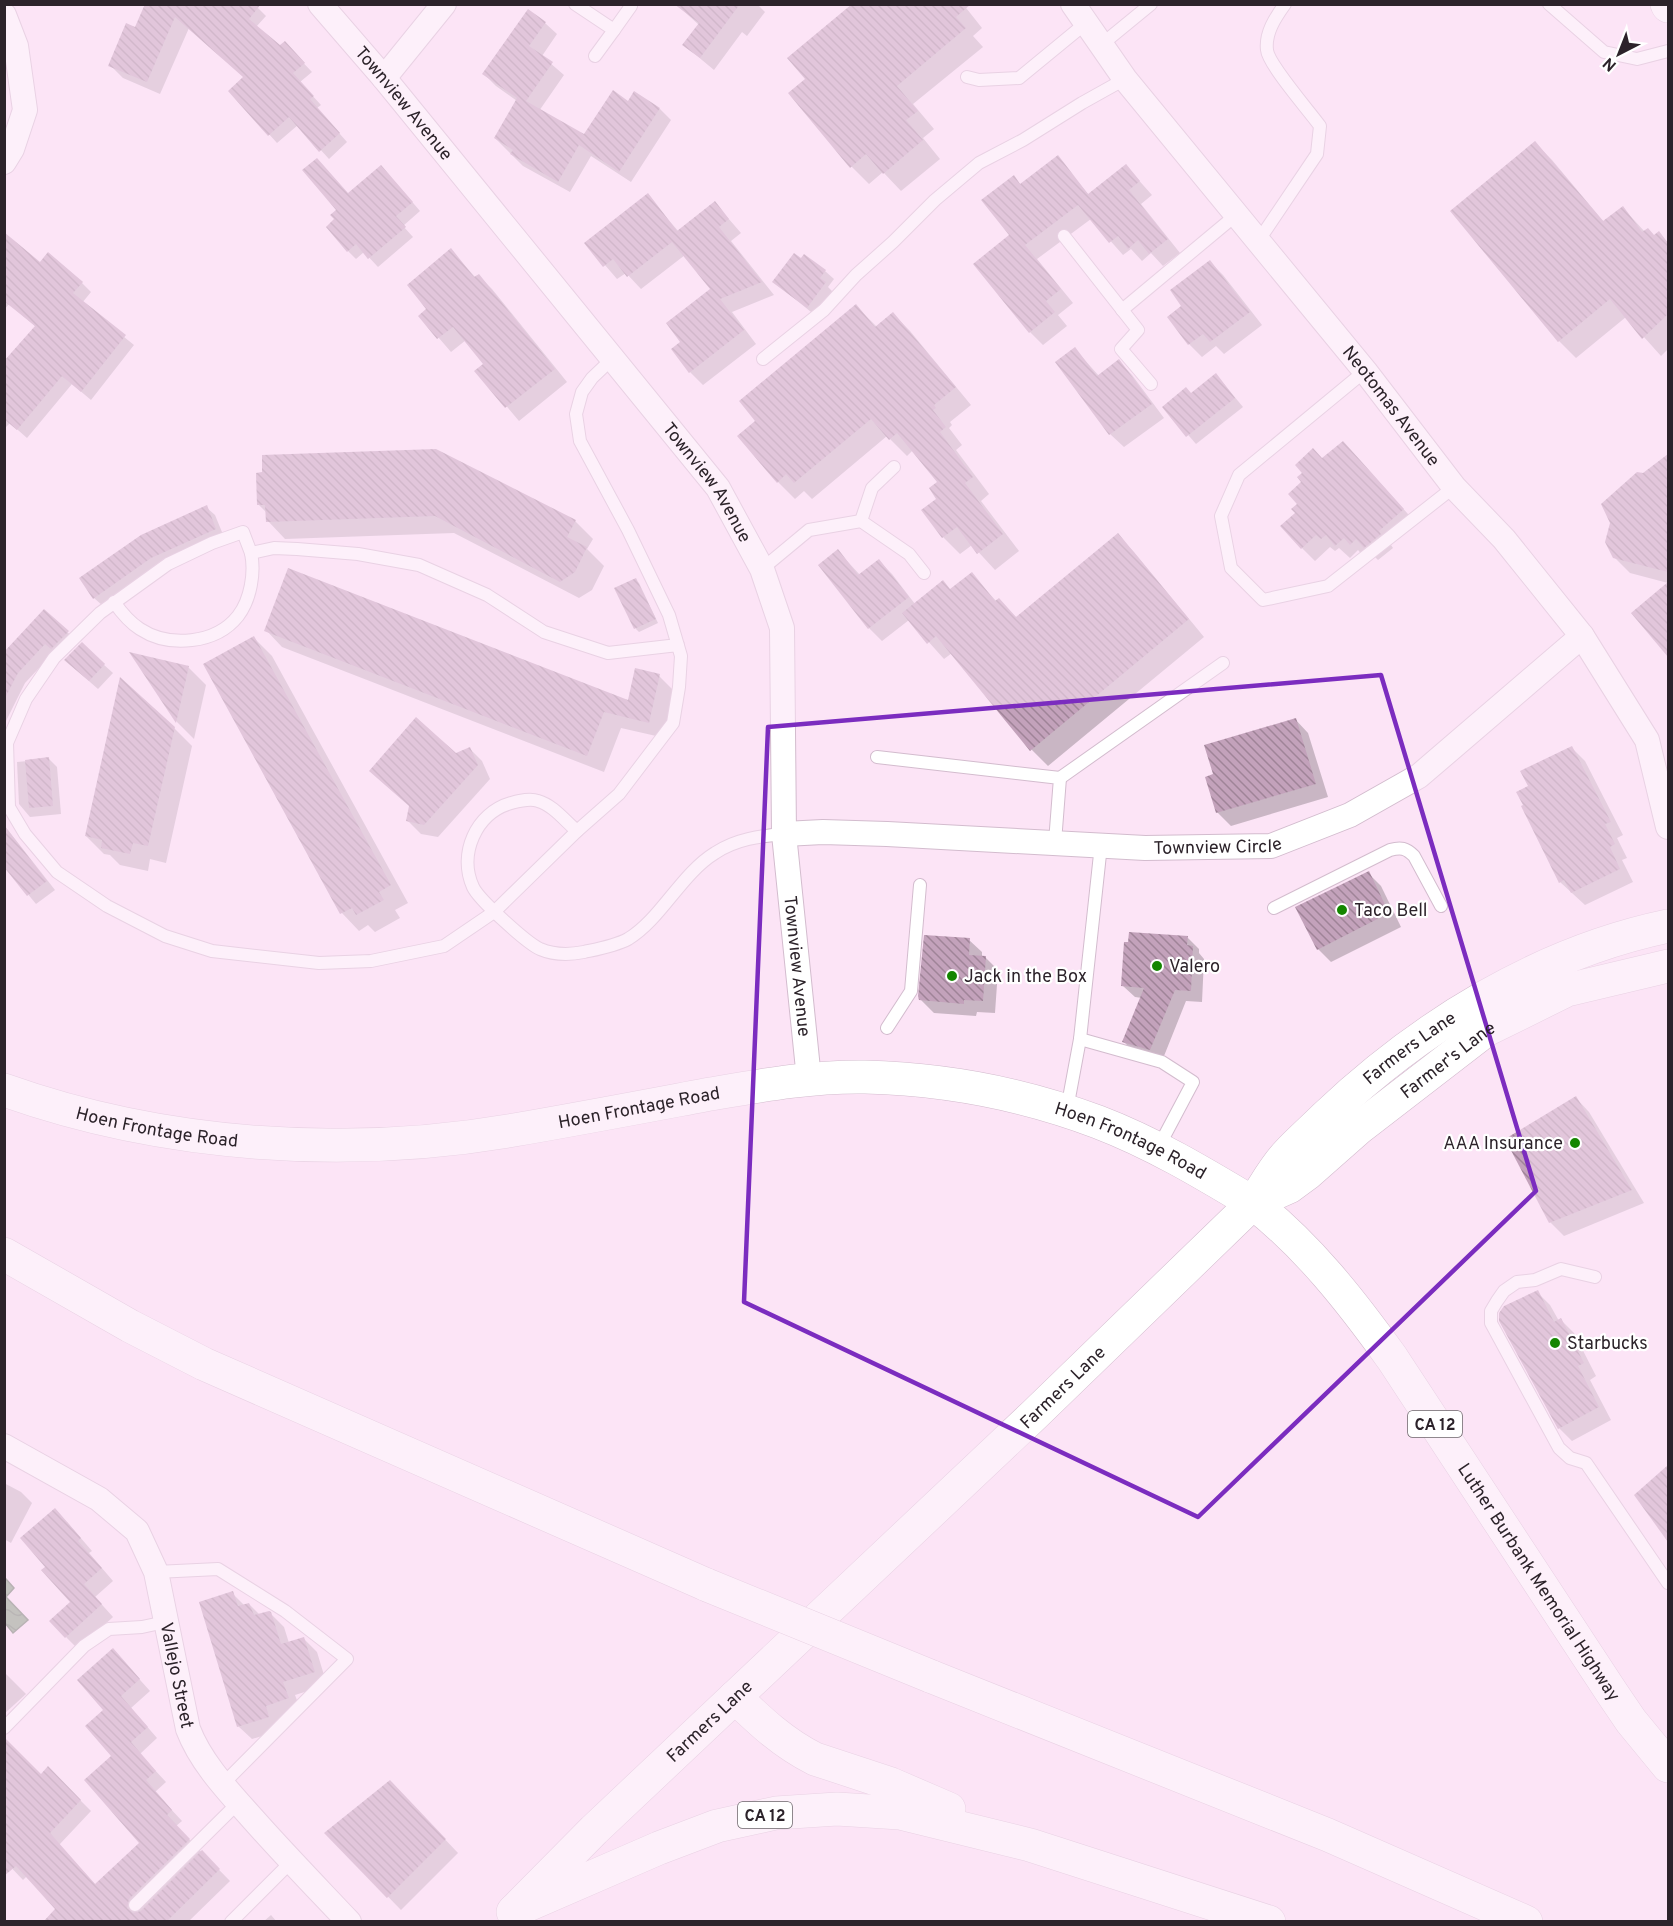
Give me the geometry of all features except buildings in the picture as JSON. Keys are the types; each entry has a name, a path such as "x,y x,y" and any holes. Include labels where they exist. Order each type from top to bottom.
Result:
{"main road":[{"name":"Farmers Lane","path":"509,1916 594,1830 1034,1415 1253,1203 1287,1154 1346,1098 1419,1038 1470,1005 1518,979 1562,959 1644,931 1668,926"},
{"name":"Farmer's Lane","path":"1253,1203 1289,1187 1308,1173 1359,1128 1486,1030 1567,990 1668,966"},
{"name":"Hoen Frontage Road","path":"4,1090 74,1112 180,1134 250,1141 362,1144 477,1136 809,1079 889,1078 960,1086 1030,1100 1098,1122 1157,1149 1253,1203"},
{"name":"Luther Burbank Memorial Highway","path":"1253,1203 1307,1251 1369,1326 1612,1694 1668,1766"},
{"path":"4,1254 130,1326 204,1364 707,1585 1328,1835 1526,1922"},
{"path":"735,1697 768,1729 803,1753 891,1784 1030,1845"},
{"name":"CA 12","path":"509,1916 688,1836 717,1826 776,1814 837,1809 900,1813 1030,1845 1269,1922"}],"street":[{"name":"Townview Avenue","path":"320,4 384,78 718,488 762,569 782,628 784,834 809,1079"},
{"path":"384,78 444,4"},
{"name":"Neotomas Avenue","path":"1080,14 1125,79 1365,371 1454,487 1504,539 1582,636 1647,740 1668,827"},
{"path":"4,15 16,46 26,110 12,149 4,162"},
{"name":"Townview Circle","path":"784,834 823,832 887,834 1145,848 1271,846 1350,815 1419,776 1582,636"},
{"name":"Vallejo Street","path":"4,1446 99,1499 137,1531 156,1572 188,1729 195,1750 230,1794 349,1922"}],"lane":[{"path":"575,4 614,30"},
{"path":"1101,45 1151,4"},
{"path":"1259,240 1317,154 1320,126 1288,86 1267,52 1268,30 1285,4"},
{"path":"1549,4 1604,52 1637,58 1668,51"},
{"path":"595,56 631,6"},
{"path":"967,77 979,80 1019,78 1080,14"},
{"path":"763,358 824,310 856,274 978,163 1023,140 1125,79"},
{"path":"1122,310 1236,215"},
{"path":"1064,236 1138,330 1121,349 1151,384"},
{"path":"114,602 124,616 140,630 160,638 182,641 203,638 221,630 239,616 253,577 251,553 243,532 212,543 168,564 114,602 54,658 26,699 7,743 9,807 25,834 57,872 107,906 165,936 212,951 319,963 371,960 444,946 494,912 577,831 619,794 673,723 681,656 669,615 628,530 580,441 576,414 582,392 613,358"},
{"path":"1365,371 1239,475 1221,516 1231,568 1263,600 1328,586 1454,487"},
{"path":"861,521 872,488 894,467"},
{"path":"762,569 809,530 861,521 909,554 924,573"},
{"path":"251,553 274,548 297,549 358,554 419,565 487,595 544,632 608,654 678,645"},
{"path":"877,757 1060,778 1223,663"},
{"path":"1055,842 1060,778"},
{"path":"577,831 550,806 536,800 520,801 504,805 490,813 479,825 471,839 468,855 468,872 473,887 494,912 539,948 566,955 602,948 628,939 648,921 701,862 715,852 752,837 784,834"},
{"path":"1067,1112 1080,1039 1101,845"},
{"path":"1274,908 1398,848 1408,850 1414,856 1441,906"},
{"path":"887,1028 911,991 920,885"},
{"path":"1080,1039 1162,1062 1193,1082 1157,1149"},
{"path":"1594,1277 1561,1269 1535,1280 1516,1282 1504,1291 1491,1311 1491,1323 1559,1448 1570,1458 1586,1463 1668,1583"},
{"path":"135,1905 347,1659 285,1611 218,1569 156,1572"},
{"path":"4,1728 84,1646 109,1629 142,1627 165,1622"},
{"path":"231,1922 291,1862"}],"highlighted area":[{"path":"1381,675 1536,1191 1198,1517 744,1302 768,727"}],"water":[{"path":"6,1579 14,1588 6,1597 28,1620 13,1633 5,1623 4,1581"}],"place":[{"name":"Taco Bell","path":"1342,910"},
{"name":"Valero","path":"1157,966"},
{"name":"Jack in the Box","path":"952,976"},
{"name":"AAA Insurance","path":"1575,1143"},
{"name":"Starbucks","path":"1555,1343"}]}
